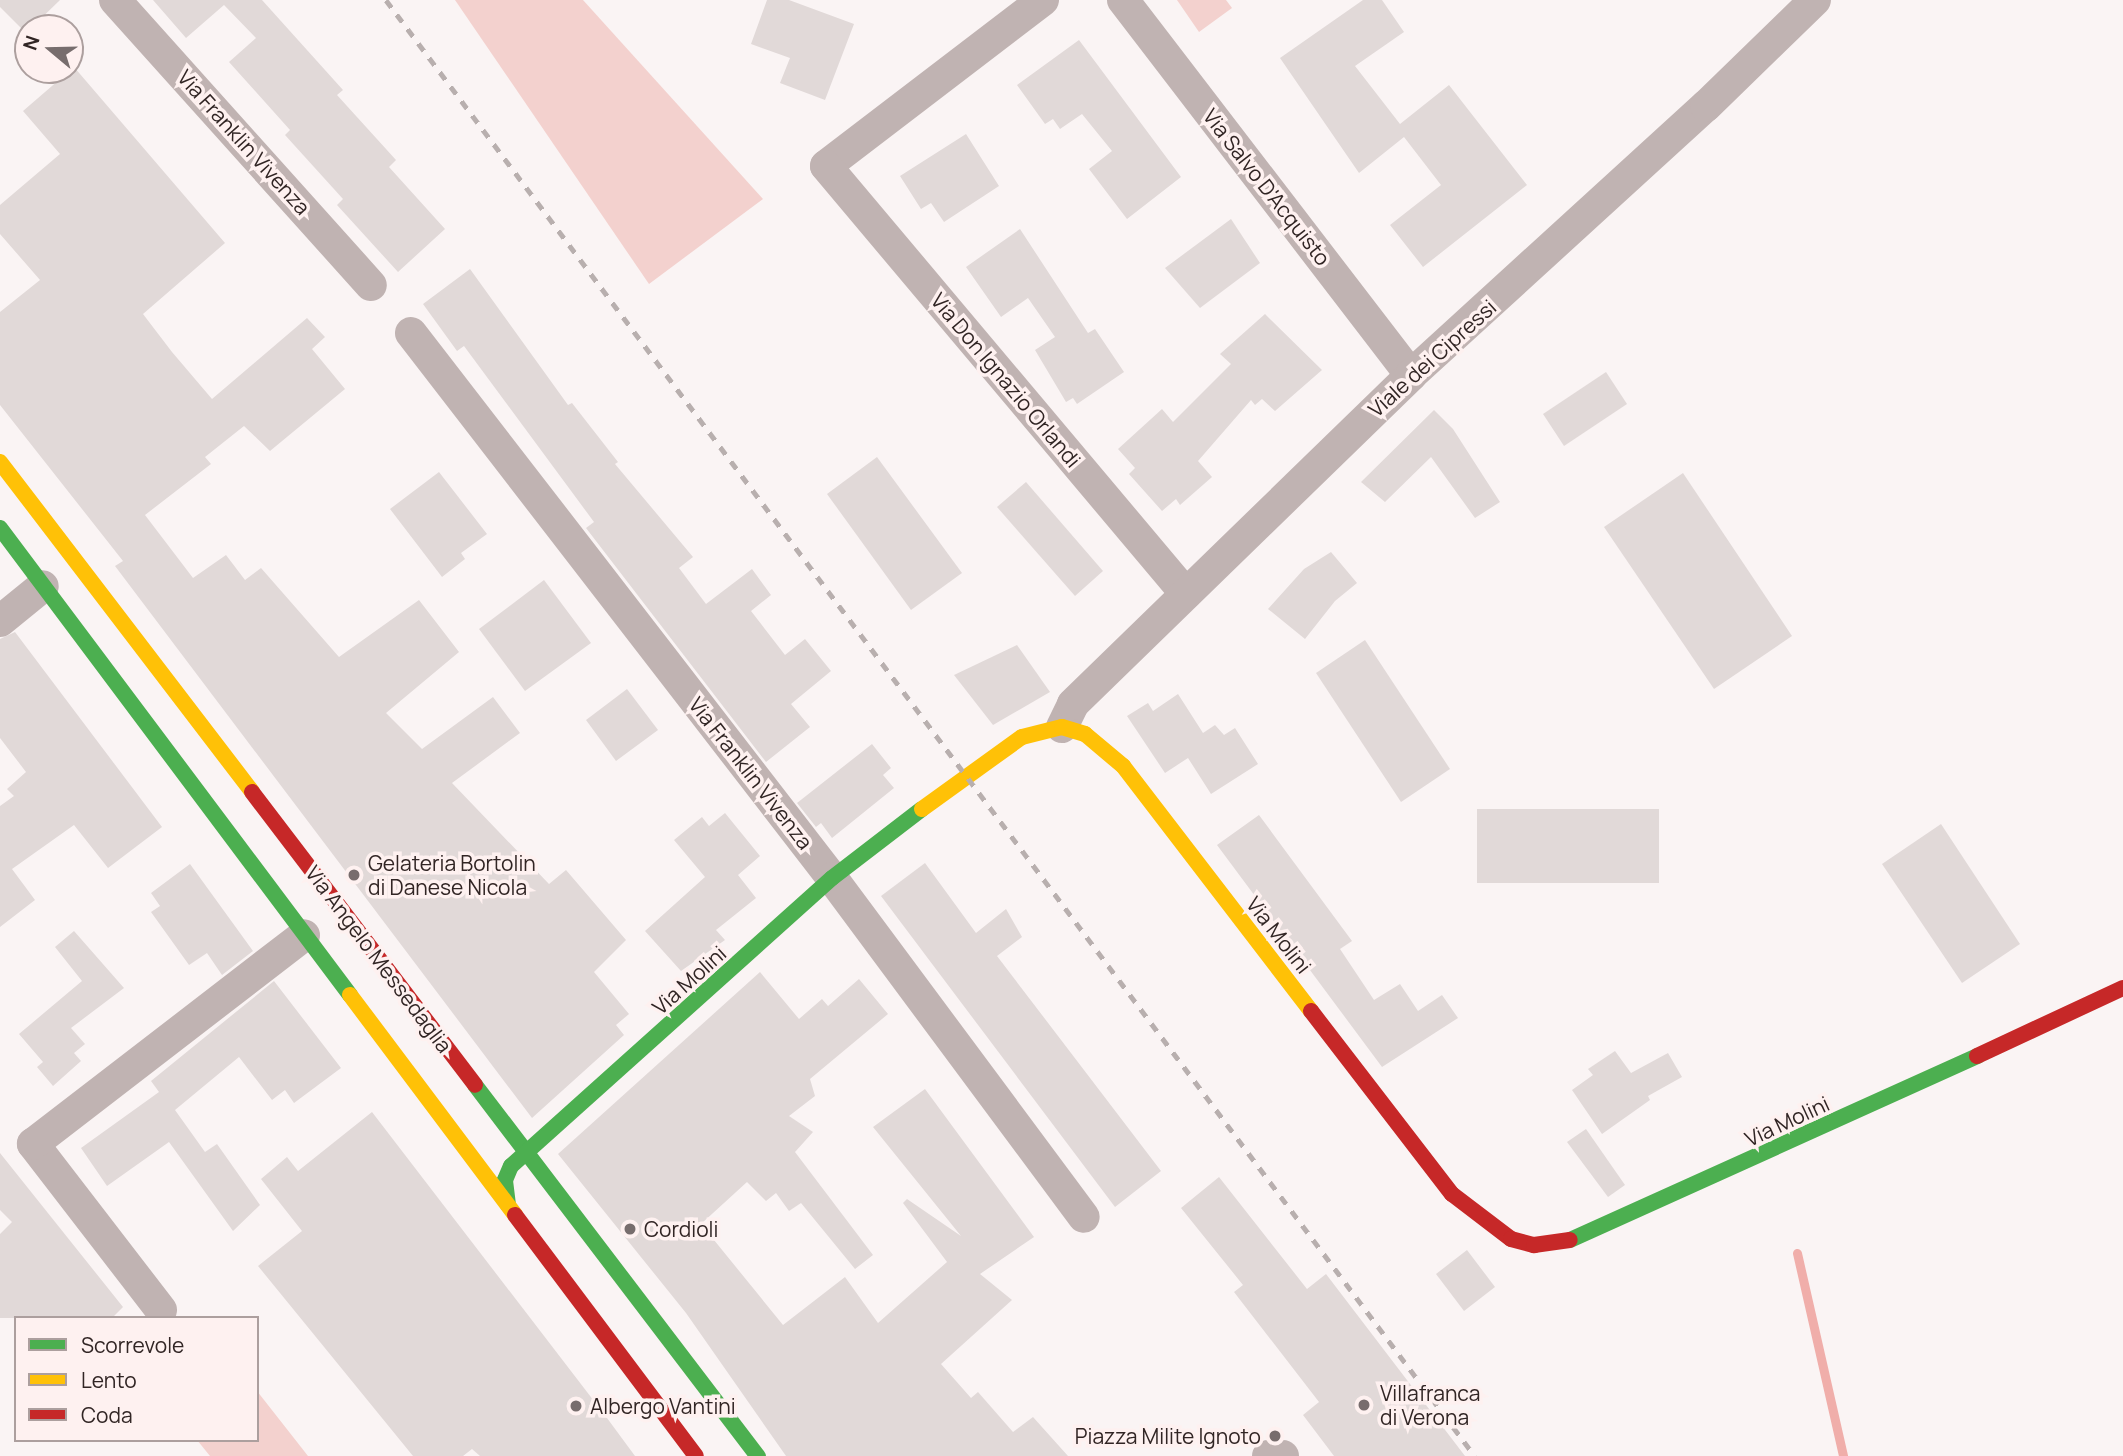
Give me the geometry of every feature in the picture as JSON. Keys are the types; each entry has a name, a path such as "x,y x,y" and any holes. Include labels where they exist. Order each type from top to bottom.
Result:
{"main road":[{"name":"Via Angelo Messedaglia","path":"0,462 758,1456"},
{"path":"0,528 696,1456"},
{"name":"Via Molini","path":"508,1205 507,1172 526,1151 590,1099 832,878 1002,748 1022,737 1062,727 1085,734 1123,766 1452,1194 1511,1239 1534,1245 1580,1240 2123,988"}],"street":[{"name":"Via Franklin Vivenza","path":"115,0 371,285"},
{"name":"Via Don Ignazio Orlandi","path":"1043,0 826,166 1185,594"},
{"name":"Via Salvo D'Acquisto","path":"1123,0 1411,374"},
{"name":"Viale dei Cipressi","path":"1062,727 1073,704 1411,374 1686,124 1815,0"},
{"name":"Via Franklin Vivenza","path":"411,333 832,878 1084,1217"},
{"path":"0,621 43,586"},
{"path":"160,1310 33,1144 304,934"},
{"path":"1268,1456 1283,1456"}],"shaded area":[{"path":"455,0 583,0 763,199 649,284"},
{"path":"1177,0 1226,0 1232,8 1199,32"},
{"path":"259,1394 308,1456 210,1456 199,1442 259,1442"}],"building":[{"path":"0,0 60,0 46,14 14,14 14,21 0,7"},
{"path":"153,0 262,0 343,90 337,95 396,160 389,167 445,229 398,272 337,205 343,199 285,135 290,130 229,62 256,38 224,5 186,38"},
{"path":"767,0 789,0 854,24 825,100 780,83 790,58 751,44"},
{"path":"1363,0 1382,0 1404,32 1355,66 1400,124 1449,85 1527,185 1423,267 1390,225 1441,185 1404,137 1359,173 1280,58"},
{"path":"1079,40 1181,177 1127,219 1089,169 1112,151 1082,114 1060,129 1053,119 1045,124 1017,85"},
{"path":"84,79 225,243 143,314 212,399 307,318 325,337 312,349 345,389 270,451 244,426 205,457 211,464 145,515 193,578 226,555 245,580 261,568 339,657 419,600 459,652 386,713 422,749 493,697 520,733 452,783 549,884 566,870 626,940 594,972 629,1014 616,1025 624,1035 532,1118 115,566 123,561 0,405 0,312 40,280 0,234 0,205 60,154 23,111 54,84 84,84"},
{"path":"966,134 999,186 944,222 931,203 921,209 900,176"},
{"path":"1231,219 1260,263 1200,308 1165,268"},
{"path":"1020,229 1088,333 1095,329 1124,372 1077,404 1073,398 1066,402 1035,350 1055,337 1028,298 1001,317 966,267"},
{"path":"470,269 568,405 572,403 618,462 615,464 693,557 679,568 706,604 752,569 771,595 751,611 785,655 805,639 831,671 791,704 810,727 766,762 586,528 594,522 464,346 457,351 423,304"},
{"path":"1265,314 1322,370 1275,411 1262,399 1255,405 1251,400 1198,461 1212,477 1180,505 1176,499 1162,511 1129,474 1135,468 1118,449 1162,409 1173,422 1231,364 1220,354"},
{"path":"1606,372 1627,404 1564,446 1543,414"},
{"path":"1434,410 1453,429 1500,502 1475,518 1431,457 1385,502 1361,482"},
{"path":"877,457 962,573 911,610 827,494"},
{"path":"439,472 487,534 461,553 465,559 442,577 390,509"},
{"path":"1683,473 1792,636 1714,689 1604,527"},
{"path":"1026,482 1103,571 1075,596 997,507"},
{"path":"1331,552 1357,583 1335,601 1305,639 1268,609 1304,569"},
{"path":"544,580 591,643 525,691 479,629"},
{"path":"15,632 162,827 108,868 74,825 12,869 35,900 0,927 0,806 14,796 7,789 26,772 0,738 0,639"},
{"path":"1365,640 1450,769 1401,802 1316,673"},
{"path":"1017,645 1050,692 993,725 954,675"},
{"path":"627,689 658,730 616,761 586,720"},
{"path":"1178,694 1203,733 1215,725 1224,735 1235,728 1258,764 1211,794 1188,758 1165,773 1127,716 1148,703 1153,711"},
{"path":"872,744 891,768 883,775 894,788 832,838 821,823 816,827 797,803"},
{"path":"1477,809 1659,809 1659,883 1477,883"},
{"path":"725,813 760,856 738,875 756,898 716,930 725,940 681,971 645,931 705,877 674,840 702,817 709,826"},
{"path":"1259,815 1352,941 1340,949 1374,1000 1400,984 1418,1011 1442,995 1458,1018 1382,1067 1217,845"},
{"path":"1941,824 2020,944 1962,983 1882,864"},
{"path":"925,863 976,933 1006,909 1022,937 997,956 1161,1171 1115,1207 881,896"},
{"path":"190,864 253,951 222,975 207,953 189,965 151,912 160,906 151,893"},
{"path":"74,931 124,988 71,1028 85,1044 74,1053 81,1061 53,1086 37,1067 43,1062 19,1034 82,981 55,947"},
{"path":"760,972 799,1019 822,999 828,1006 859,979 888,1014 810,1079 815,1096 789,1116 813,1132 795,1152 873,1255 855,1269 801,1203 789,1211 776,1193 766,1201 747,1182 701,1224 783,1325 845,1277 878,1323 947,1262 903,1203 907,1199 961,1236 873,1127 925,1089 1034,1237 980,1274 1012,1300 941,1364 971,1398 978,1392 1013,1432 1033,1417 1068,1456 786,1456 686,1313 558,1154"},
{"path":"274,981 341,1068 294,1103 285,1090 272,1100 239,1057 175,1110 205,1152 217,1144 260,1205 233,1231 169,1142 107,1186 81,1148 159,1092 151,1081"},
{"path":"1615,1051 1631,1073 1668,1053 1682,1077 1648,1096 1650,1100 1602,1134 1572,1090 1593,1075 1588,1069"},
{"path":"372,1112 635,1456 480,1456 472,1449 463,1456 413,1456 258,1266 302,1231 261,1179 287,1157 298,1171"},
{"path":"1586,1129 1625,1185 1608,1197 1567,1142"},
{"path":"0,1153 123,1307 114,1316 0,1318 0,1234 12,1222 0,1210"},
{"path":"1219,1177 1307,1289 1326,1274 1465,1456 1334,1456 1303,1415 1319,1402 1234,1292 1243,1285 1181,1208"},
{"path":"1467,1250 1495,1287 1464,1311 1436,1274"}],"waterway":[{"path":"1797,1253 1843,1456"}],"railway":[{"path":"386,0 1475,1456"}],"traffic: fast":[{"path":"0,528 350,995"},
{"path":"508,1205 505,1180 511,1166 832,878 922,809"},
{"path":"1570,1240 1977,1056"},
{"path":"475,1085 758,1456"}],"traffic: slow":[{"path":"0,462 252,792"},
{"path":"922,809 1022,737 1062,727 1085,734 1123,766 1311,1011"},
{"path":"350,995 515,1215"}],"traffic: jam":[{"path":"252,792 475,1085"},
{"path":"1977,1056 2123,988"},
{"path":"1311,1011 1452,1194 1511,1239 1534,1245 1570,1240"},
{"path":"515,1215 696,1456"}],"place":[{"name":"Gelateria Bortolin di Danese Nicola","path":"354,875"},
{"name":"Cordioli","path":"630,1229"},
{"name":"Villafranca di Verona","path":"1364,1405"},
{"name":"Albergo Vantini","path":"576,1406"},
{"name":"Piazza Milite Ignoto","path":"1275,1436"}]}
